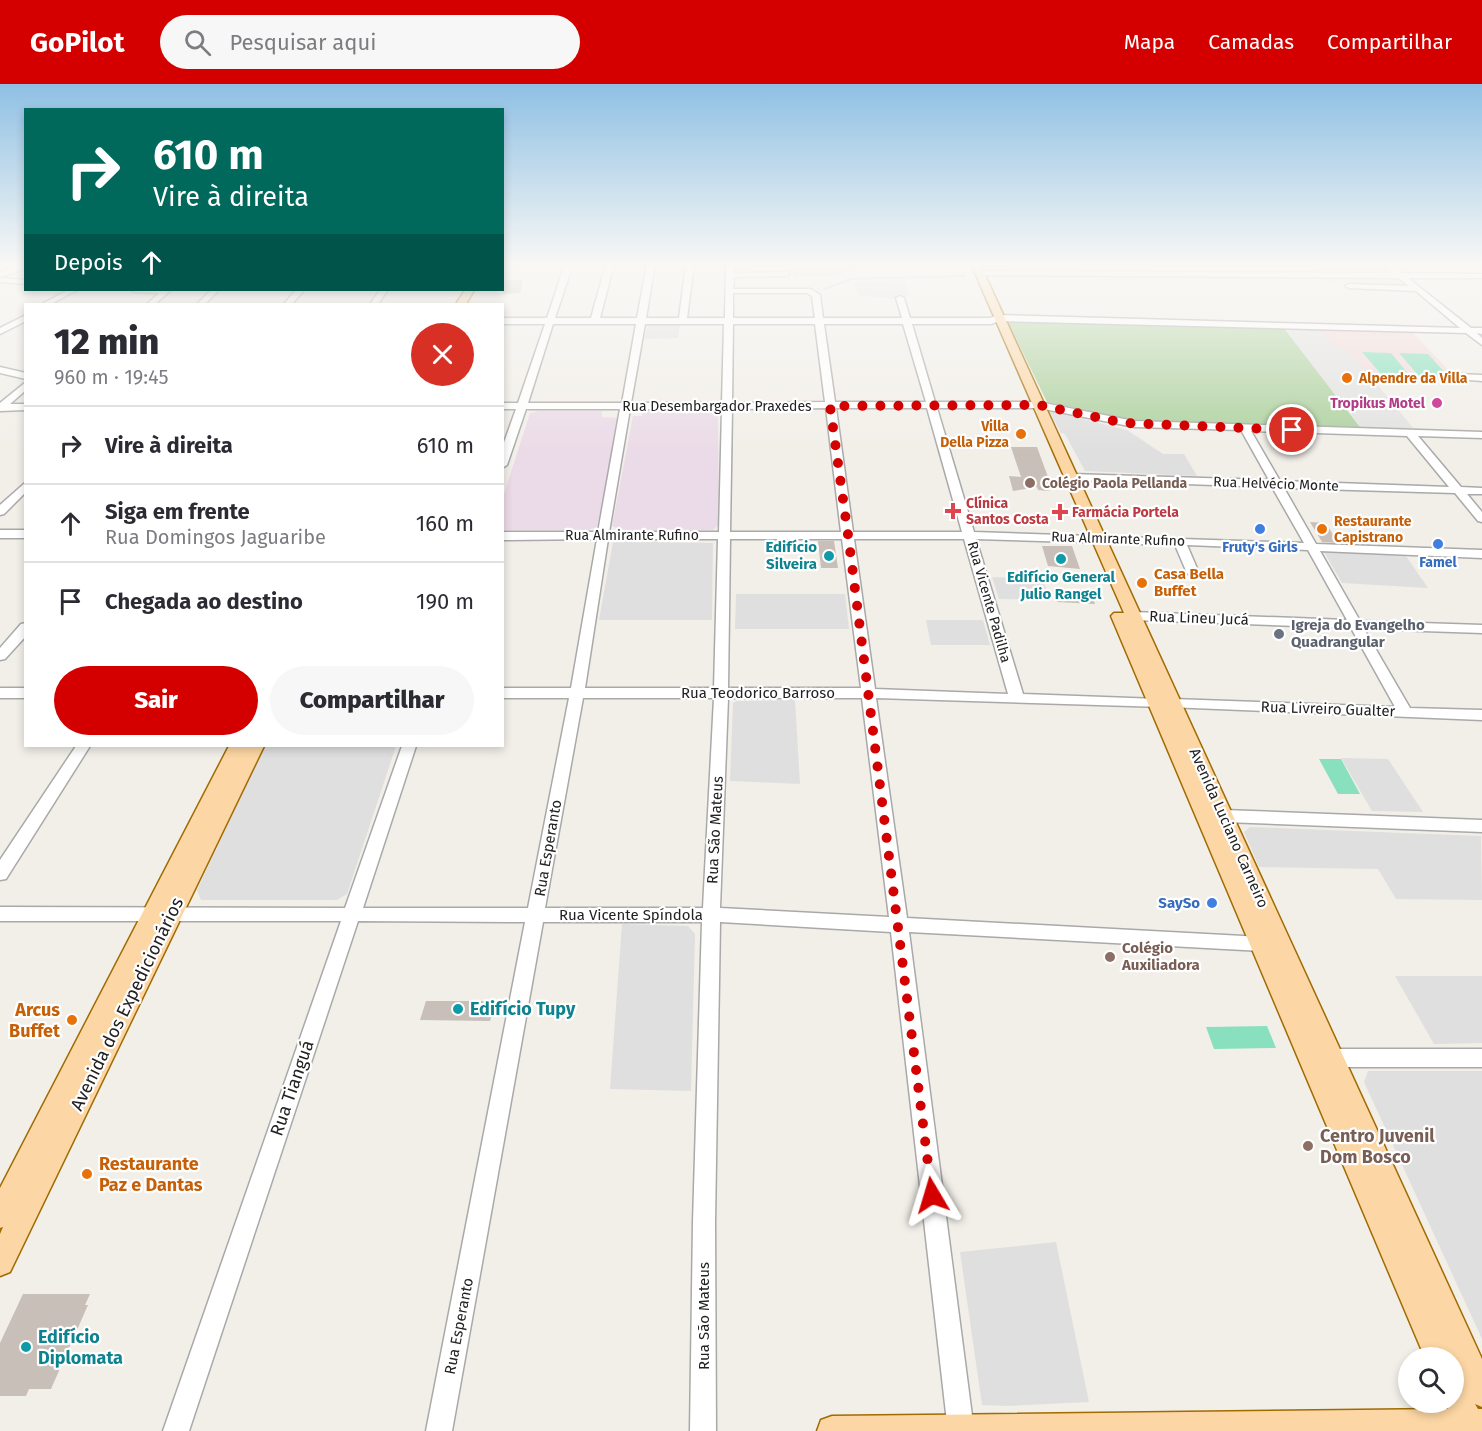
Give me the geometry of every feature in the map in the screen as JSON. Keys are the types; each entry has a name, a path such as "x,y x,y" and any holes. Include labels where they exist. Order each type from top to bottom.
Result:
{"main road":[{"name":"Avenida Luciano Carneiro","path":"999,327 1165,704 1224,816 1482,1392"},
{"name":"Avenida Luciano Carneiro","path":"1051,446 1070,477 1092,538 1132,616 1262,944 1435,1347"},
{"name":"Avenida dos Expedicionários","path":"0,1262 238,747"},
{"name":"Avenida dos Expedicionários","path":"0,1215 254,747"},
{"path":"832,1431 1474,1426 1464,1408"}],"street":[{"path":"504,459 548,327"},
{"name":"Rua Esperanto","path":"439,1431 577,693 639,327"},
{"name":"Rua São Mateus","path":"703,1431 704,1222 711,915 721,693 730,327"},
{"path":"820,327 961,1430"},
{"name":"Rua Vicente Padilha","path":"910,327 1017,699"},
{"path":"1334,327 1482,331"},
{"path":"1466,327 1482,342"},
{"path":"0,370 24,376"},
{"path":"1458,376 1482,378"},
{"path":"0,393 24,384"},
{"path":"0,407 24,385"},
{"name":"Rua Desembargador Praxedes","path":"504,406 1034,406 1124,423 1245,429 1482,435"},
{"path":"0,407 24,407"},
{"path":"1245,429 1405,712"},
{"path":"1410,433 1482,519"},
{"name":"Rua Helvécio Monte","path":"1070,477 1482,491"},
{"path":"0,512 24,487"},
{"path":"0,534 24,534"},
{"name":"Rua Almirante Rufino","path":"504,536 969,535 1482,554"},
{"path":"1179,541 1193,573"},
{"name":"Rua Lineu Jucá","path":"1132,616 1482,629"},
{"path":"0,656 24,629"},
{"path":"0,693 24,693"},
{"name":"Rua Teodorico Barroso","path":"504,693 868,693 1165,704"},
{"name":"Rua Livreiro Gualter","path":"1165,704 1482,715"},
{"path":"0,874 82,747"},
{"name":"Rua Tianguá","path":"176,1431 409,747"},
{"path":"1224,816 1482,826"},
{"name":"Rua Vicente Spíndola","path":"0,914 711,915 1262,944"},
{"path":"1332,1058 1482,1058"}],"shaded area":[{"path":"647,327 679,327 678,338 645,339"},
{"path":"1284,328 1319,329 1336,348 1346,349 1413,428 1360,427"},
{"name":"Alpendre da Villa","path":"1319,329 1411,331 1458,380 1371,377 1413,428 1360,427"},
{"path":"712,409 718,411 719,524 713,530 621,530 612,526 633,416 642,416 643,410"},
{"path":"602,411 602,417 620,418 597,527 588,530 504,530 504,494 530,413"},
{"path":"1049,411 1127,430 1163,454 1184,454 1197,476 1085,471 1065,434 1061,433"},
{"path":"615,541 713,543 712,620 599,620"},
{"path":"1324,552 1406,556 1428,588 1342,583"},
{"path":"992,577 1042,579 1051,600 999,599"},
{"path":"736,594 845,594 849,629 735,629"},
{"path":"926,620 983,620 990,645 931,645"},
{"path":"795,700 800,784 730,781 733,703 737,701"},
{"path":"265,747 396,747 347,894 337,900 201,900 197,890"},
{"path":"1341,758 1388,759 1423,812 1372,811"},
{"path":"1250,827 1481,836 1482,900 1396,899 1378,869 1259,867 1244,832"},
{"path":"622,924 688,926 695,934 691,1091 610,1089"},
{"path":"1395,976 1482,976 1482,1043 1434,1044"},
{"path":"1368,1071 1482,1071 1482,1339 1364,1082"},
{"path":"1056,1242 1089,1402 982,1405 960,1252"}],"green space":[{"path":"1010,327 1284,328 1360,427 1133,420 1047,402"},
{"path":"1362,352 1391,353 1410,376 1381,374"},
{"path":"1399,353 1428,354 1449,377 1419,376"},
{"path":"1319,759 1341,759 1360,794 1338,794"},
{"path":"1267,1026 1276,1048 1214,1049 1206,1027"}],"building":[{"path":"1011,447 1037,447 1048,477 1049,491 1038,490 1037,487 1013,491 1009,476 1021,477"},
{"name":"Restaurante Capistrano","path":"1310,522 1326,523 1338,543 1322,542"},
{"name":"Edifício Silveira","path":"818,541 834,541 838,568 821,568"},
{"name":"Edifício General Julio Rangel","path":"1042,546 1072,546 1080,569 1048,566"},
{"path":"1054,592 1091,593 1095,604 1057,602"},
{"name":"Edifício Tupy","path":"426,1001 494,1001 495,1004 490,1021 420,1020"},
{"name":"Edifício Diplomata","path":"23,1294 90,1294 85,1305 88,1305 51,1389 29,1389 26,1396 0,1396 0,1343"}],"place":[{"name":"Alpendre da Villa","path":"1347,378"},
{"name":"Tropikus Motel","path":"1437,403"},
{"name":"Villa Della Pizza","path":"1021,434"},
{"name":"Colégio Paola Pellanda","path":"1030,483"},
{"name":"Clínica Santos Costa","path":"953,511"},
{"name":"Farmácia Portela","path":"1060,512"},
{"name":"Fruty's Girls","path":"1260,529"},
{"name":"Restaurante Capistrano","path":"1322,529"},
{"name":"Famel","path":"1438,544"},
{"name":"Edifício Silveira","path":"829,556"},
{"name":"Edifício General Julio Rangel","path":"1061,559"},
{"name":"Casa Bella Buffet","path":"1142,583"},
{"name":"Igreja do Evangelho Quadrangular","path":"1279,634"},
{"name":"SaySo","path":"1212,903"},
{"name":"Colégio Auxiliadora","path":"1110,957"},
{"name":"Edifício Tupy","path":"458,1009"},
{"name":"Arcus Buffet","path":"72,1020"},
{"name":"Centro Juvenil Dom Bosco","path":"1308,1146"},
{"name":"Restaurante Paz e Dantas","path":"87,1174"},
{"name":"Edifício Diplomata","path":"26,1347"}],"route":[{"path":"932,1195 830,406 1028,407 1039,405 1124,423 1292,430"}]}
